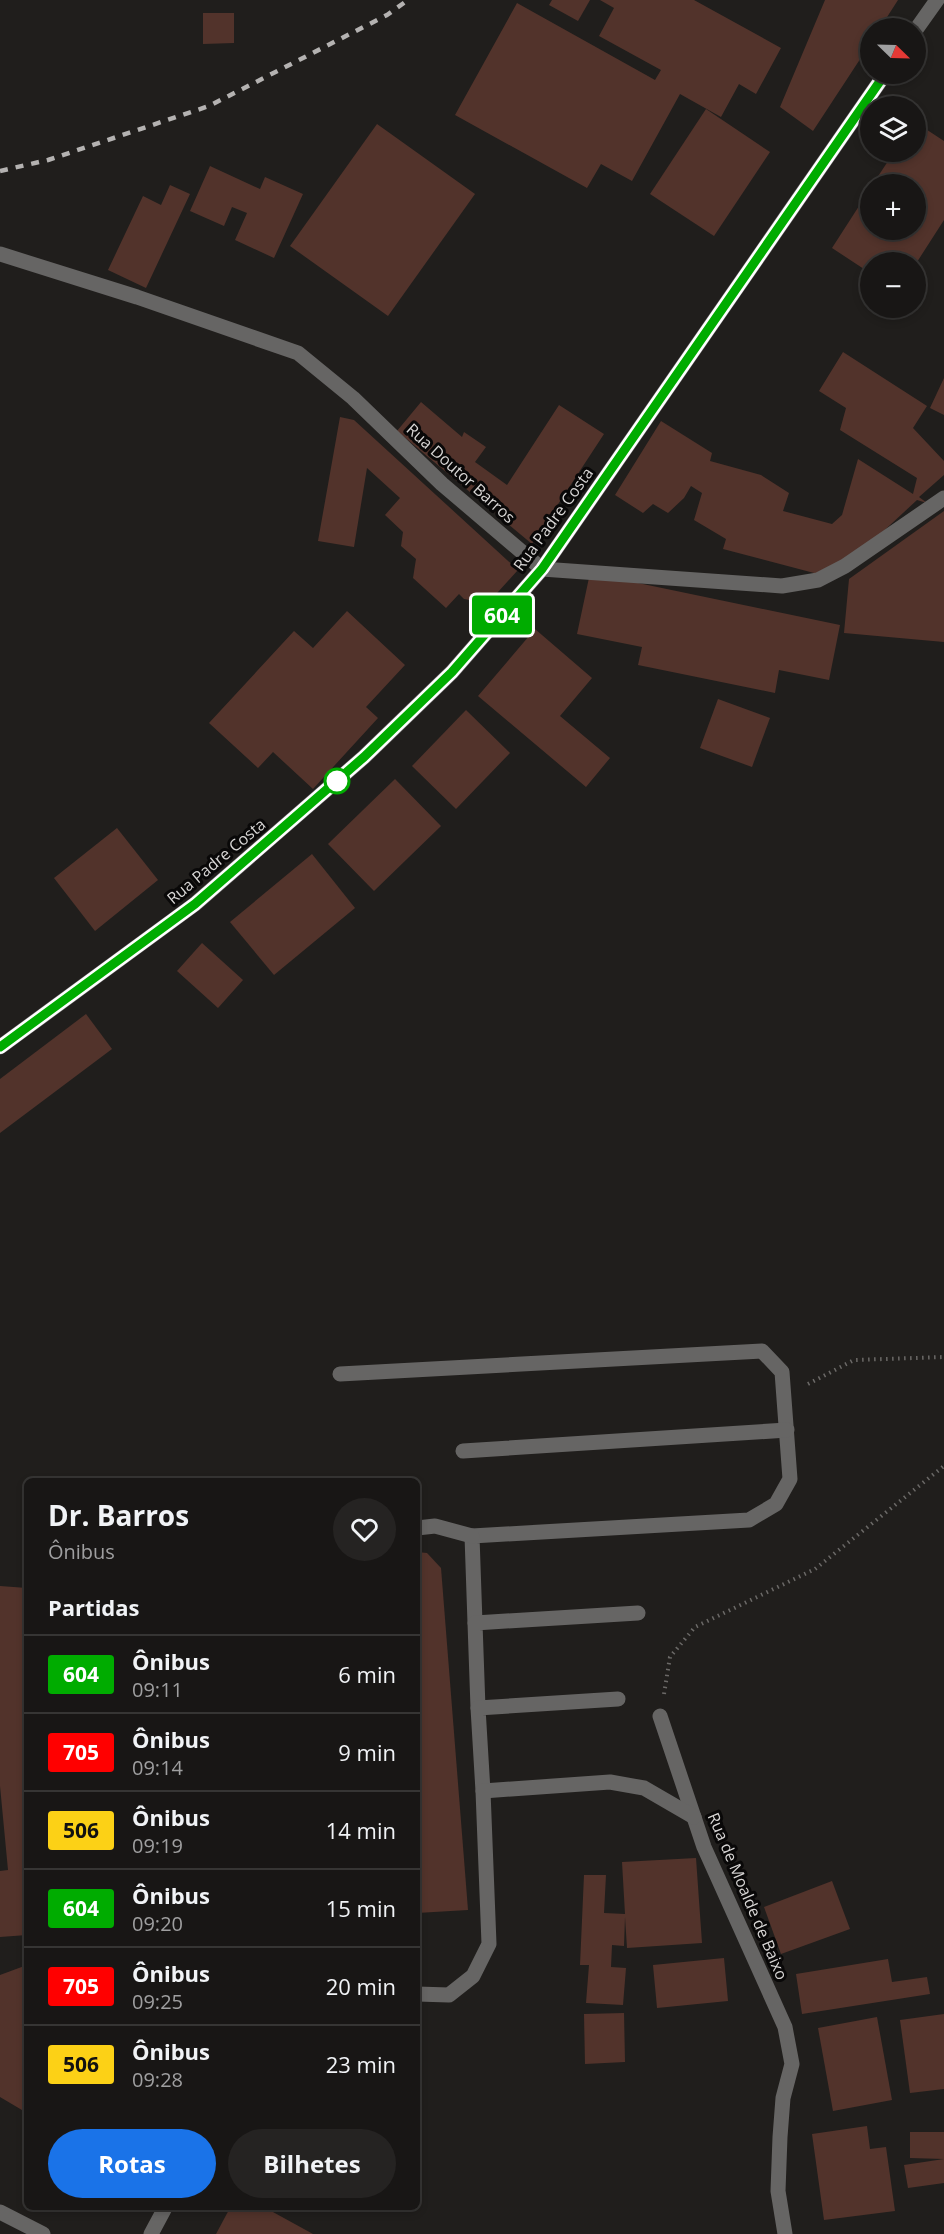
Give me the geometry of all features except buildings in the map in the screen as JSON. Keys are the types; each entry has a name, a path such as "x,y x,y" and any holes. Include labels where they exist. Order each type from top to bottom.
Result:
{"street":[{"path":"924,18 937,0"},
{"name":"Rua Padre Costa","path":"0,1047 195,904 364,757 452,672 542,569 878,84"},
{"name":"Rua Doutor Barros","path":"0,254 137,297 298,353 353,398 442,484 542,569"},
{"path":"542,569 782,586 800,583 818,579 845,566 944,498"},
{"path":"340,1374 762,1351 782,1372 790,1479 776,1504 749,1520 472,1536 435,1526 420,1528"},
{"path":"463,1451 787,1430"},
{"path":"420,1994 449,1995 473,1976 489,1944 472,1536"},
{"path":"475,1623 638,1612"},
{"path":"478,1708 618,1699"},
{"name":"Rua de Moalde de Baixo","path":"660,1716 704,1847 785,2028 792,2064 783,2098 778,2192 785,2234"},
{"path":"483,1791 610,1782 644,1788 694,1817"},
{"path":"151,2234 164,2210"},
{"path":"0,2212 43,2234"}],"path":[{"path":"783,1388 814,1383 854,1360 944,1358"},
{"path":"660,1716 670,1657 695,1627 814,1569 944,1466"}],"railway":[{"path":"0,171 48,160 209,106 387,15 408,0"}],"bus line":[{"name":"604","path":"0,1047 104,973 195,904 364,757 452,672 542,569 878,84"}]}
